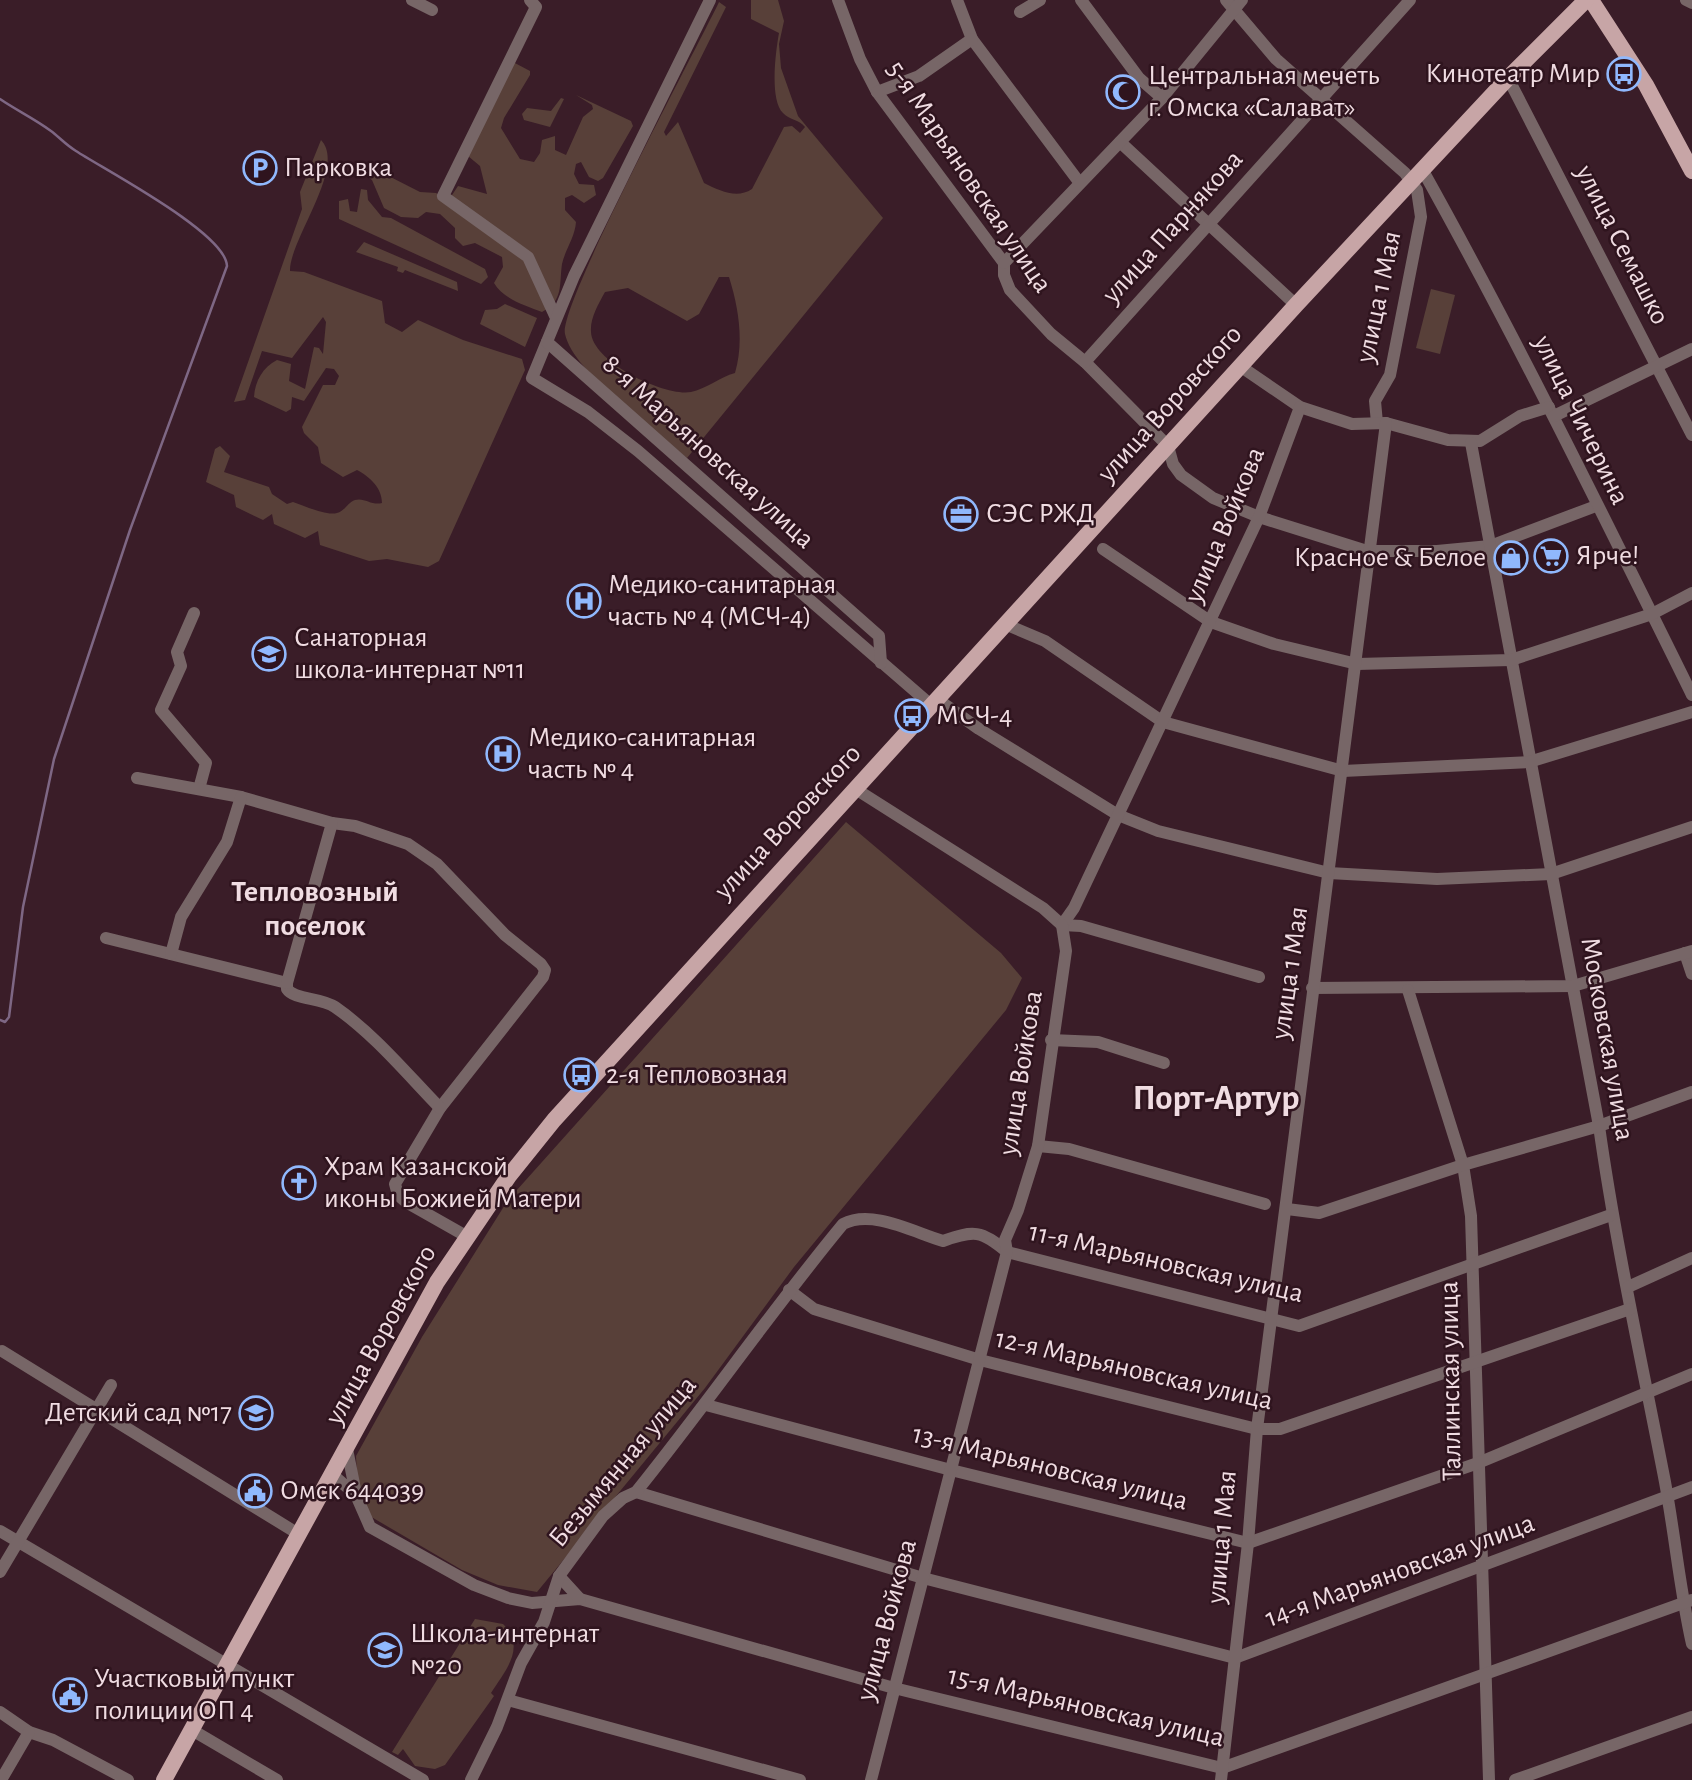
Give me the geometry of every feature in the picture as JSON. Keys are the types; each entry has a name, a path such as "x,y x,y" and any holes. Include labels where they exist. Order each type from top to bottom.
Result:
{"main road":[{"name":"улица Воровского","path":"164,1780 422,1310 466,1236 509,1176 563,1109 1296,305 1508,78 1589,0"},
{"path":"1589,0 1646,85 1692,171"}],"street":[{"path":"412,0 432,10"},
{"path":"530,0 536,7 443,196 528,257 556,318"},
{"path":"547,342 580,264 710,0"},
{"name":"5-я Марьяновская улица","path":"838,0 860,59 877,92 1004,263 1004,275 1010,290 1051,334 1085,362 1168,446 1181,475 1213,498 1343,546 1367,551 1437,551 1490,546 1596,506"},
{"path":"957,0 972,38 1079,182"},
{"path":"1020,12 1040,0"},
{"path":"1081,0 1139,78 1162,98"},
{"name":"улица Парнякова","path":"1085,362 1410,0"},
{"path":"1686,0 1692,4"},
{"path":"1004,263 1162,98 1234,3 1276,59 1321,99 1417,174"},
{"path":"877,92 919,76 972,38"},
{"name":"улица Семашко","path":"1508,78 1692,435"},
{"path":"1119,142 1296,305"},
{"name":"улица Чичерина","path":"1417,174 1552,411 1596,506 1692,695"},
{"name":"улица 1 Мая","path":"1221,1774 1248,1542 1256,1429 1287,1209 1311,988 1357,664 1381,423 1375,401 1390,375 1421,217 1417,174"},
{"name":"8-я Марьяновская улица","path":"881,663 879,636 547,342 532,378 588,412 638,451 881,663 934,702 1118,816 1158,831 1329,873 1437,879 1551,874 1692,827"},
{"path":"1240,366 1300,407 1352,424 1381,423 1471,443 1520,416 1552,411 1657,368 1692,348"},
{"name":"улица Войкова","path":"871,1780 980,1360 1007,1252 1008,1233 1038,1146 1051,1040 1066,951 1062,925 1074,908 1211,622 1259,517 1300,407"},
{"name":"Московская улица","path":"1471,443 1599,1126 1611,1215 1628,1286 1630,1309 1668,1498 1692,1644"},
{"path":"1103,550 1211,622 1274,644 1357,664 1511,660 1652,614 1692,593"},
{"path":"194,613 177,652 181,666 161,710 206,763 199,789"},
{"path":"1006,624 1045,641 1163,722 1343,771 1529,762 1692,712"},
{"path":"137,778 241,797 332,823 367,829 423,852 545,970 543,977 440,1108 398,1177 395,1189 406,1202 466,1236"},
{"path":"854,788 1043,908 1062,925 1082,926 1259,977"},
{"path":"171,954 181,917 227,842 241,797"},
{"path":"332,823 287,984 289,993 326,1001 365,1029 440,1108"},
{"path":"106,938 287,984"},
{"path":"1311,988 1408,990 1573,986 1689,952 1692,974"},
{"name":"Таллинская улица","path":"1408,990 1463,1164 1473,1262 1480,1567 1489,1780"},
{"path":"1051,1040 1098,1042 1164,1063"},
{"path":"1287,1209 1319,1213 1463,1164 1599,1126 1692,1092"},
{"path":"1038,1146 1069,1149 1265,1204"},
{"name":"11-я Марьяновская улица","path":"870,1219 943,1241 970,1232 990,1238 1007,1252 1300,1325 1611,1215"},
{"name":"Безымянная улица","path":"471,1780 508,1700 521,1663 544,1622 559,1576 604,1516 623,1498 636,1492 706,1405 789,1290 843,1224 853,1219 870,1219"},
{"name":"11-я Марьяновская улица","path":"990,1238 1008,1233"},
{"path":"1628,1286 1692,1258"},
{"name":"12-я Марьяновская улица","path":"789,1290 814,1309 980,1360 1256,1429 1280,1429 1630,1309"},
{"path":"2,1351 300,1535"},
{"path":"1248,1542 1478,1463 1692,1374"},
{"path":"0,1572 111,1385"},
{"name":"13-я Марьяновская улица","path":"706,1405 951,1470 1248,1542"},
{"name":"15-я Марьяновская улица","path":"347,1449 356,1494 370,1527 455,1574 508,1598 531,1603 580,1599 894,1688 1221,1774 1484,1673 1687,1602"},
{"path":"333,1475 356,1494"},
{"name":"14-я Марьяновская улица","path":"1235,1658 1692,1487"},
{"path":"636,1492 923,1578 1235,1658"},
{"path":"0,1531 423,1780"},
{"path":"559,1576 580,1599"},
{"path":"508,1700 800,1780"},
{"path":"0,1712 29,1732 53,1740 128,1780"},
{"path":"1515,1780 1692,1717"},
{"path":"191,1730 276,1780"},
{"path":"1,1780 29,1732"}],"shaded area":[{"path":"751,0 778,0 784,21 779,44 781,68 798,116 883,218 687,458 599,383 571,349 565,334 569,314 583,276 605,228 719,2 726,7 664,132 666,136 678,122 704,183 734,194 752,189 784,127 792,126 800,133 805,127 783,113 776,97 776,51 779,33 751,19","holes":["719,277 729,277 739,325 735,373 697,390 679,392 632,375 603,355 595,343 591,332 592,322 605,292 628,288 687,321 699,314"]},
{"path":"513,62 530,71 530,75 504,118 501,128 520,159 534,162 540,153 542,140 555,136 555,150 566,155 583,117 593,109 592,105 576,95 631,121 633,126 603,178 598,181 589,177 581,162 576,164 574,174 579,184 594,185 596,195 584,203 572,195 565,198 565,210 576,222 575,228 562,264 557,297 549,308 542,312 515,301 498,289 494,283 503,267 502,257 475,243 463,246 455,238 455,228 440,214 426,212 418,218 401,217 384,208 372,180 354,168 361,162 420,192 436,193 448,201 458,186 487,194 480,166 468,156"},
{"path":"561,98 564,99 550,127 524,120 522,114 527,108 551,111"},
{"path":"321,140 327,152 327,168 315,204 298,241 290,271 304,272 382,301 385,323 402,332 418,320 463,340 522,359 525,370 439,561 428,567 387,559 369,561 320,545 318,531 305,538 274,524 272,514 263,520 236,507 234,495 206,482 215,449 220,446 230,456 224,472 269,487 272,494 287,504 293,502 332,514 340,512 355,500 382,503 378,488 362,473 357,470 343,477 321,463 318,447 304,433 302,427 323,385 335,385 339,376 334,369 326,368 304,401 292,397 291,409 286,412 254,397 261,375 277,360 291,364 289,381 305,389 314,347 319,348 323,354 326,322 323,317 292,358 262,351 245,400 234,402 302,209 300,192"},
{"path":"361,189 367,190 368,200 382,217 391,218 485,269 488,277 481,284 339,219 339,201 348,199 350,211 357,212"},
{"path":"364,242 457,282 458,291 405,270 403,273 397,271 398,267 356,252"},
{"path":"1431,289 1455,295 1440,354 1416,348"},
{"path":"505,304 537,318 525,347 480,324 485,310 497,309"},
{"path":"846,822 1001,953 1022,978 1006,1010 794,1267 705,1388 537,1592 498,1585 462,1570 368,1515 357,1476 356,1456 422,1337 508,1200"},
{"path":"475,1619 503,1624 513,1641 511,1659 491,1693 494,1696 445,1765 435,1769 415,1766 403,1749 398,1755 392,1752"}],"waterway":[{"path":"0,99 45,127 72,149 186,220 221,252 227,266 130,530 54,759 23,907 9,1017 5,1022 0,1020"}],"place":[{"name":"Кинотеатр Мир","path":"1624,74"},
{"name":"Центральная мечеть г. Омска «Салават»","path":"1123,92"},
{"name":"Парковка","path":"260,168"},
{"name":"СЭС РЖД","path":"961,514"},
{"name":"Ярче!","path":"1551,556"},
{"name":"Красное & Белое","path":"1511,558"},
{"name":"Медико-санитарная часть № 4 (МСЧ-4)","path":"584,601"},
{"name":"Санаторная школа-интернат №11","path":"269,654"},
{"name":"МСЧ-4","path":"912,716"},
{"name":"Медико-санитарная часть № 4","path":"503,754"},
{"name":"2-я Тепловозная","path":"581,1075"},
{"name":"Храм Казанской иконы Божией Матери","path":"299,1183"},
{"name":"Детский сад №17","path":"256,1413"},
{"name":"Омск 644039","path":"255,1491"},
{"name":"Школа-интернат №20","path":"385,1650"},
{"name":"Участковый пункт полиции ОП 4","path":"70,1695"}],"district":[{"name":"Тепловозный поселок","path":"315,909"},
{"name":"Порт-Артур","path":"1216,1098"}]}
